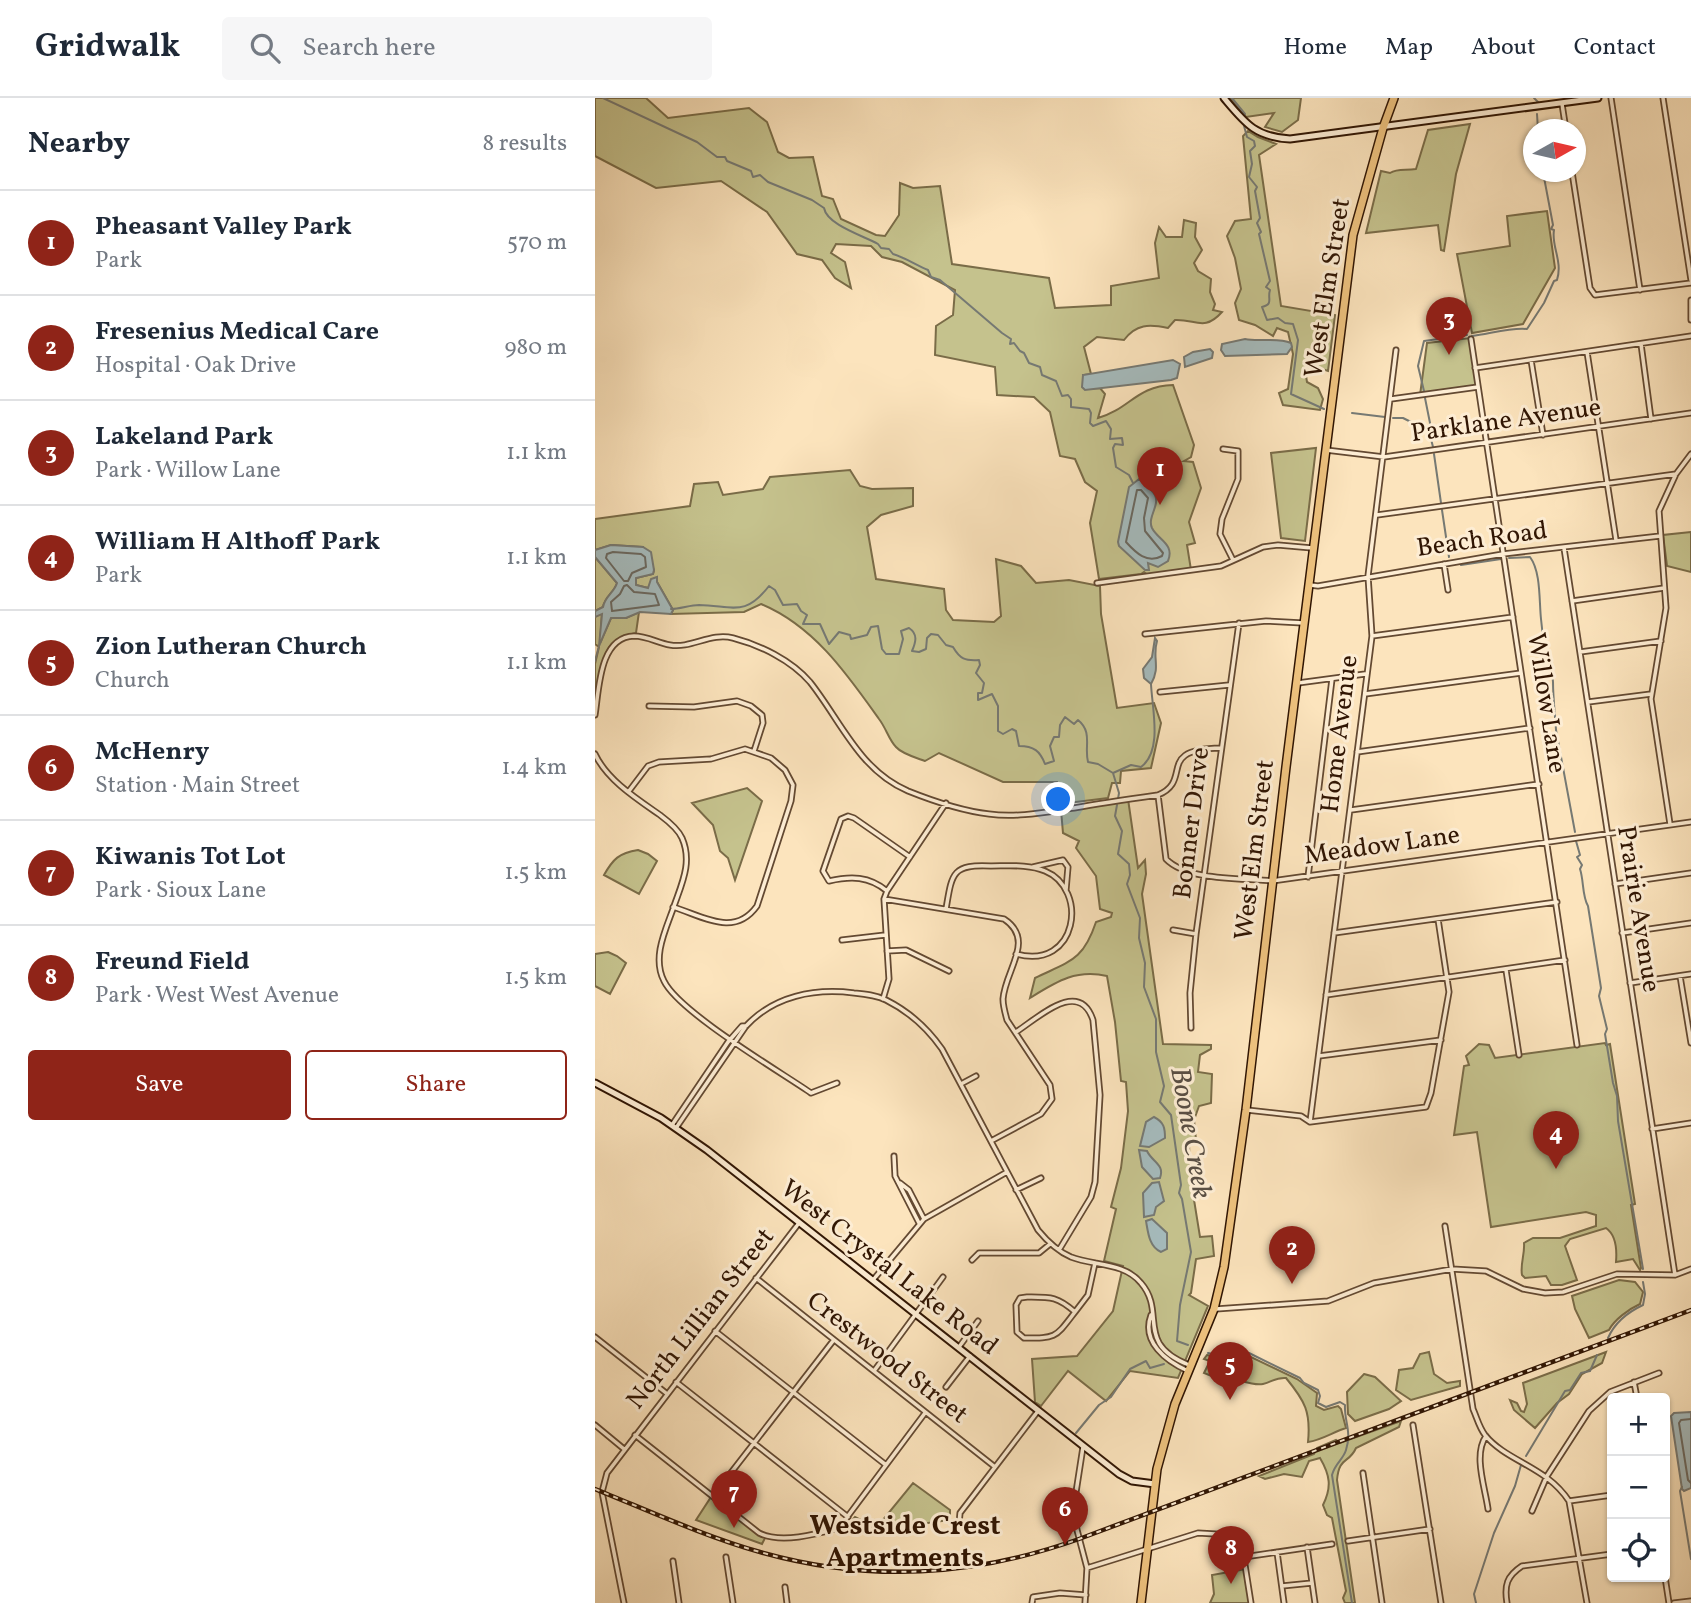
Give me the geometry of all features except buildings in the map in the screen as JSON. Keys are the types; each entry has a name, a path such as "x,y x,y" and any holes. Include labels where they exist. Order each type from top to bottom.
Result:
{"main road":[{"name":"West Elm Street","path":"1141,1603 1155,1484 1166,1432 1214,1309 1225,1264 1353,235 1394,98"}],"street":[{"path":"1224,98 1249,126 1273,138 1290,139 1598,98"},
{"path":"1611,98 1640,290"},
{"path":"1574,182 1590,288 1595,295 1691,282 1664,98"},
{"path":"1562,104 1564,119"},
{"path":"1691,300 1691,320"},
{"path":"1475,368 1691,336"},
{"name":"Willow Lane","path":"1471,340 1577,1045"},
{"path":"1641,344 1651,419"},
{"name":"Home Avenue","path":"1310,1122 1372,636 1368,576 1396,350"},
{"path":"1587,352 1616,541"},
{"path":"1531,360 1543,435"},
{"path":"1391,399 1478,387"},
{"name":"Parklane Avenue","path":"1326,450 1384,457 1691,414"},
{"path":"1223,449 1238,451 1239,457 1238,479 1222,519 1220,534 1233,561"},
{"path":"1670,824 1651,694 1666,608 1659,511 1677,474 1691,454"},
{"path":"1377,515 1677,474"},
{"name":"Beach Road","path":"1311,585 1318,586 1503,554 1660,536"},
{"path":"1097,583 1221,566 1263,547 1278,545 1314,548"},
{"name":"Prairie Avenue","path":"1565,548 1675,1275"},
{"path":"1444,564 1448,590"},
{"path":"1572,601 1665,588"},
{"path":"1372,636 1513,617"},
{"path":"1145,634 1266,621 1305,624"},
{"name":"Bonner Drive","path":"1191,1028 1190,993 1196,934 1239,623"},
{"path":"595,715 596,697 607,654 618,642 633,636 676,646 713,637 729,637 773,653 809,681 852,745 871,766 891,782 946,803 992,815 1020,815 1158,795 1171,786 1180,758 1189,751 1221,748"},
{"path":"1580,652 1662,641"},
{"path":"1365,694 1521,673"},
{"path":"1298,683 1366,674"},
{"path":"1308,877 1332,679"},
{"path":"1160,692 1229,685"},
{"path":"1588,702 1651,694"},
{"path":"649,706 694,707 737,701 751,706 762,715 764,723 754,751"},
{"path":"1357,752 1530,728"},
{"path":"629,791 648,766 659,762 711,759 745,749 771,758 785,769 793,785 791,801 757,906 750,915 734,924 727,924 673,907"},
{"path":"595,754 601,766 666,819 681,835 687,869 661,942 659,961 664,982 690,1010 811,1093 837,1083"},
{"path":"1351,810 1539,784"},
{"name":"Meadow Lane","path":"1158,795 1166,859 1182,871 1272,881 1691,822"},
{"path":"883,999 888,979 884,899 946,803"},
{"path":"887,891 866,879 854,877 829,881 824,876 823,871 841,819 848,816 855,818 910,857"},
{"path":"946,909 951,880 958,870 969,865 1031,867 1063,860 1068,867 1066,890"},
{"path":"1016,954 1029,957 1051,953 1067,936 1071,922 1070,905 1061,882 1051,873 1031,867"},
{"path":"1615,884 1691,873"},
{"path":"884,899 1004,919 1014,925 1019,936 1003,997 1007,1020 1049,1085 1052,1099 1043,1113 991,1142"},
{"path":"1333,933 1557,902"},
{"path":"1246,1110 1301,1116 1310,1122 1426,1107 1431,1093 1448,992 1438,919"},
{"path":"1622,933 1691,923"},
{"path":"1173,930 1196,934"},
{"path":"842,940 885,935"},
{"path":"887,951 906,950 949,971"},
{"path":"1326,995 1565,960"},
{"path":"1506,970 1520,1055"},
{"path":"1630,982 1691,974"},
{"path":"1681,976 1691,1043"},
{"path":"674,1126 755,1016 801,993 829,990 883,999 923,1026 937,1041 1038,1230 1050,1244 1072,1257 1124,1269 1140,1282 1150,1300 1155,1335 1161,1347 1190,1368"},
{"path":"1016,1032 1061,1003 1072,1000 1081,1002 1090,1010 1093,1020 1100,1095 1095,1182 1091,1197 1059,1250"},
{"path":"674,1126 731,1038 742,1026 746,1026"},
{"path":"1319,1056 1441,1040"},
{"path":"961,1084 976,1076"},
{"name":"West Crystal Lake Road","path":"595,1083 674,1126 800,1221 1126,1479 1155,1484"},
{"path":"1652,1129 1691,1123"},
{"path":"894,1156 895,1176 919,1223"},
{"path":"873,1280 919,1223 1007,1172"},
{"path":"1016,1190 1041,1178"},
{"path":"900,1184 909,1190 924,1219"},
{"name":"North Lillian Street","path":"624,1603 602,1492 607,1473 800,1221"},
{"path":"1445,1226 1473,1409 1486,1436 1547,1476 1560,1487 1569,1500 1587,1603"},
{"path":"972,1260 979,1253 1039,1253 1050,1244"},
{"path":"1075,1312 1061,1300 1052,1297 1020,1298 1016,1305 1017,1332 1024,1338 1052,1338 1059,1333 1088,1295 1095,1263"},
{"path":"1214,1309 1328,1301 1374,1283 1452,1269 1486,1271 1523,1289 1545,1293 1563,1292 1617,1274 1675,1275 1691,1269"},
{"path":"874,1371 943,1277"},
{"name":"Crestwood Street","path":"756,1278 995,1467"},
{"path":"959,1347 978,1321"},
{"path":"715,1331 886,1465"},
{"path":"595,1337 666,1393"},
{"path":"713,1496 833,1341"},
{"path":"946,1387 970,1356"},
{"path":"1532,1511 1547,1476 1589,1411 1610,1392 1659,1373"},
{"path":"676,1382 848,1517"},
{"path":"1634,1382 1636,1393"},
{"path":"959,1524 960,1513 1038,1411"},
{"path":"635,1435 768,1537 781,1538 839,1528 925,1413"},
{"path":"595,1425 624,1449"},
{"path":"1413,1425 1441,1603"},
{"path":"1486,1436 1480,1454 1488,1509"},
{"path":"1083,1447 1074,1505 1077,1530 1087,1568 1085,1603"},
{"path":"1363,1473 1382,1603"},
{"path":"1569,1500 1607,1495"},
{"path":"1348,1541 1430,1529"},
{"path":"1087,1568 1198,1533 1233,1535 1242,1546 1251,1603"},
{"path":"1244,1557 1332,1544"},
{"path":"1307,1547 1315,1603"},
{"path":"1277,1552 1284,1603"},
{"path":"1507,1603 1506,1581 1522,1566 1607,1555"},
{"path":"726,1557 733,1603"},
{"path":"673,1561 679,1603"},
{"path":"1666,1582 1671,1603 1691,1601"},
{"path":"1282,1586 1312,1583"},
{"path":"785,1587 787,1603"},
{"path":"1032,1603 1033,1597 1060,1593 1086,1595"}],"shaded area":[{"path":"595,98 646,98 668,118 749,108 767,122 778,152 789,158 813,157 822,196 833,199 841,219 876,235 885,236 899,215 900,183 913,188 940,186 952,264 1049,278 1055,308 1111,305 1111,286 1159,278 1155,243 1159,227 1166,237 1182,237 1184,220 1196,223 1195,237 1202,250 1194,263 1198,271 1211,279 1210,292 1215,304 1213,310 1222,312 1205,323 1175,320 1168,328 1138,328 1124,340 1097,337 1084,347 1091,374 1083,375 1085,389 1100,388 1105,394 1098,418 1150,389 1173,385 1194,445 1191,457 1184,461 1193,462 1201,488 1189,522 1195,543 1187,545 1191,570 1149,576 1144,572 1099,579 1090,523 1097,491 1085,482 1075,459 1060,456 1050,412 1034,397 997,395 995,367 935,355 936,326 953,315 955,290 902,262 882,257 871,246 836,244 831,253 845,262 851,288 835,278 822,260 797,254 767,212 721,181 656,188 595,156"},
{"path":"1230,98 1301,98 1298,120 1282,132 1265,127 1274,113 1246,117"},
{"path":"1470,124 1456,174 1444,251 1441,250 1438,225 1366,233 1381,171 1390,173 1416,169 1428,130"},
{"path":"1248,131 1276,144 1259,155 1281,306 1335,315 1328,371 1319,368 1309,370 1306,376 1307,382 1318,388 1323,399 1320,410 1283,405 1279,393 1288,389 1293,354 1288,332 1277,328 1273,336 1255,325 1239,320 1235,303 1241,289 1235,258 1227,236 1235,221 1251,219 1243,136"},
{"path":"1547,211 1555,268 1523,324 1472,333 1457,254 1510,246 1507,216"},
{"path":"1471,338 1478,387 1420,395 1427,343"},
{"path":"1316,448 1305,541 1281,538 1271,453"},
{"path":"850,470 860,486 872,489 913,488 913,506 881,515 867,527 876,579 944,589 946,610 953,620 994,622 1001,616 996,559 1021,566 1036,583 1069,580 1100,586 1101,614 1117,708 1154,703 1161,723 1151,768 1121,771 1120,783 1112,783 1108,798 1060,804 1057,782 1003,782 939,753 925,761 910,756 894,744 867,702 828,653 780,613 761,604 744,612 671,614 673,610 657,582 648,588 636,585 636,578 653,574 654,570 643,547 611,545 595,550 595,519 690,506 694,484 718,482 723,495 763,489 770,477"},
{"path":"1691,532 1691,572 1667,566 1663,535"},
{"path":"595,557 617,583 603,607 595,611"},
{"path":"639,612 636,633 615,641 605,655 595,691 595,664 599,647 595,644 595,617 602,613 600,643 611,618 626,618"},
{"path":"747,788 762,801 735,880 728,858 720,851 713,825 692,803"},
{"path":"1128,799 1138,868 1145,860 1146,874 1142,894 1163,1044 1211,1045 1211,1049 1200,1055 1198,1072 1212,1074 1211,1103 1199,1106 1194,1120 1196,1140 1189,1144 1190,1175 1200,1237 1212,1236 1214,1256 1196,1259 1189,1295 1208,1306 1178,1378 1130,1371 1106,1401 1068,1371 1041,1406 1035,1402 1032,1359 1077,1356 1113,1311 1123,1266 1104,1261 1116,1209 1111,1207 1121,1168 1128,1111 1126,1082 1121,1081 1107,976 1085,974 1066,978 1030,998 1035,978 1074,958 1086,945 1096,922 1111,917 1112,913 1100,909 1096,876 1076,848 1079,841 1063,833 1061,810"},
{"path":"638,850 657,861 639,894 604,875 617,858"},
{"path":"608,952 626,963 610,994 595,986 595,954"},
{"path":"1479,1044 1489,1045 1495,1058 1610,1044 1635,1204 1631,1205 1641,1268 1640,1270 1633,1259 1616,1262 1614,1239 1606,1228 1570,1239 1565,1246 1577,1280 1551,1285 1546,1276 1525,1278 1522,1275 1524,1243 1533,1238 1560,1238 1596,1226 1596,1215 1586,1212 1491,1227 1477,1132 1454,1135 1464,1066 1469,1065 1466,1056"},
{"path":"1619,1280 1635,1282 1643,1292 1640,1304 1622,1315 1609,1330 1589,1338 1572,1296"},
{"path":"1429,1352 1434,1374 1447,1383 1460,1381 1460,1386 1411,1400 1396,1390 1399,1370 1413,1368 1420,1354"},
{"path":"1606,1352 1602,1363 1582,1374 1569,1394 1557,1403 1535,1428 1514,1410 1510,1400 1517,1403 1524,1412 1527,1404 1523,1383"},
{"path":"1207,1355 1232,1360 1249,1356 1297,1379 1317,1393 1316,1406 1324,1410 1338,1406 1341,1409 1346,1428 1308,1442 1309,1423 1305,1407 1286,1378 1260,1384 1233,1379 1229,1383 1204,1373 1210,1361 1204,1359"},
{"path":"1364,1374 1375,1377 1401,1401 1389,1409 1355,1421 1348,1414 1347,1392"},
{"path":"1401,1421 1399,1427 1356,1448 1338,1472 1355,1603 1345,1603 1343,1598 1346,1591 1332,1518 1327,1515 1323,1505 1329,1481 1320,1458 1309,1461 1302,1477 1284,1474 1265,1479 1259,1476 1314,1454 1317,1448 1336,1440 1340,1443"},
{"path":"913,1483 950,1510 950,1520 847,1534 842,1531 855,1517 878,1526"},
{"path":"711,1497 765,1538 762,1544 696,1520"},
{"path":"1246,1569 1251,1603 1210,1603 1214,1594 1212,1575"}],"water":[{"path":"1245,339 1280,340 1291,343 1292,347 1287,354 1225,356 1221,350 1222,344"},
{"path":"1210,349 1213,352 1212,358 1185,367 1184,357 1193,352"},
{"path":"1173,360 1180,364 1177,378 1171,380 1085,390 1082,387 1083,375"},
{"path":"1139,479 1155,495 1152,528 1168,546 1170,555 1168,561 1158,567 1148,563 1149,570 1145,570 1118,542 1129,487"},
{"path":"611,545 643,547 651,552 653,574 636,578 636,585 648,588 651,579 657,577 657,582 673,610 671,614 640,612 626,618 611,618 599,646 602,614 595,617 595,611 603,607 617,583 595,557 595,550"},
{"path":"1155,638 1156,667 1151,684 1144,678 1143,669 1152,657"},
{"path":"1154,1117 1163,1126 1165,1138 1149,1147 1140,1146 1146,1122"},
{"path":"1139,1150 1147,1151 1159,1166 1160,1178 1153,1179 1142,1167"},
{"path":"1159,1182 1164,1201 1156,1207 1154,1215 1144,1217 1143,1193 1152,1183"},
{"path":"1152,1219 1167,1233 1167,1249 1161,1252 1154,1247 1148,1234 1146,1221"},
{"path":"1691,1412 1691,1488 1684,1491 1671,1416 1674,1413"}],"waterway":[{"path":"603,98 697,142 717,157 725,157 727,161 751,171 753,177 760,175 768,182 812,200 824,208 839,225 928,270 931,277 940,280 1011,339 1010,344 1014,343 1029,363 1040,367 1042,375 1056,381 1062,396 1068,395 1071,399 1071,407 1089,409 1090,423 1093,426 1106,421 1111,429 1110,439 1122,438 1123,445 1115,444 1113,448 1116,467 1129,475 1133,483"},
{"path":"1232,98 1245,114 1244,117"},
{"path":"1534,98 1538,102"},
{"path":"1537,114 1537,119"},
{"path":"1243,122 1247,137 1254,141 1255,146 1250,151 1252,164 1249,177 1257,187 1255,191 1260,218 1257,223 1270,281 1266,287 1270,290 1269,303 1262,307 1267,320 1278,318 1293,324 1298,340 1291,394 1324,409"},
{"path":"1472,336 1527,329 1557,280 1558,260 1545,182"},
{"path":"1424,391 1418,366 1424,341 1467,335"},
{"path":"1425,398 1429,431"},
{"path":"1352,413 1385,417"},
{"path":"1393,418 1403,418 1429,431 1433,447"},
{"path":"1434,454 1441,503"},
{"path":"1442,510 1449,557"},
{"path":"1509,558 1530,557 1536,570 1541,624 1553,679 1556,730 1575,832"},
{"path":"1461,565 1501,559"},
{"name":"Boone Creek","path":"671,609 699,605 730,608 746,606 761,596 769,586 775,590 783,605 797,604 807,615 803,624 820,624 829,644 839,632 850,635 851,639 867,635 871,627 878,626 882,649 886,654 899,654 903,639 901,631 909,628 912,630 915,638 912,651 919,652 926,649 927,638 931,634 938,635 963,658 979,660 976,673 984,683 982,693 978,693 978,700 992,694 998,706 998,731 1003,734 1012,729 1016,731 1019,746 1036,750 1045,764 1054,761 1050,746 1054,737 1059,737 1060,725 1065,717 1074,724 1078,720 1087,735 1088,762 1098,764 1113,773 1119,793 1118,799"},
{"path":"595,661 599,646"},
{"path":"1113,773 1131,765 1141,767 1152,751 1155,728 1151,684"},
{"name":"Boone Creek","path":"1117,805 1115,816 1122,831 1118,854 1129,864 1127,884 1140,918 1139,938 1145,963 1144,987 1156,1019 1156,1052 1164,1086 1160,1102 1171,1115 1181,1185 1179,1193 1191,1252 1180,1305 1177,1341 1188,1345"},
{"path":"1576,841 1580,855 1577,857 1582,865 1580,869 1601,988 1599,996 1607,1029 1605,1034 1617,1096 1618,1121 1643,1269"},
{"path":"1608,1338 1623,1318 1643,1305 1643,1282"},
{"name":"Boone Creek","path":"1208,1353 1231,1358 1249,1353 1318,1390 1318,1403 1326,1407 1340,1402 1345,1405 1348,1443 1332,1475 1352,1603"},
{"path":"1526,1456 1565,1391 1570,1390 1581,1373 1590,1371 1597,1355"},
{"path":"1076,1433 1099,1405 1111,1397 1130,1369 1146,1361 1150,1368 1164,1364"},
{"path":"1476,1603 1474,1594 1521,1465"},
{"path":"1682,1487 1680,1491 1691,1559"}],"railway":[{"path":"595,1489 719,1539 801,1562 881,1572 960,1568 1039,1552 1079,1539 1691,1310"}],"place":[{"name":"Lakeland Park","path":"1449,355"},
{"name":"Pheasant Valley Park","path":"1160,505"},
{"name":"William H Althoff Park","path":"1556,1169"},
{"name":"Fresenius Medical Care","path":"1292,1284"},
{"name":"Zion Lutheran Church","path":"1230,1400"},
{"name":"Kiwanis Tot Lot","path":"734,1528"},
{"name":"McHenry","path":"1065,1545"},
{"name":"Freund Field","path":"1231,1584"}],"district":[{"name":"Westside Crest Apartments","path":"905,1542"}]}
